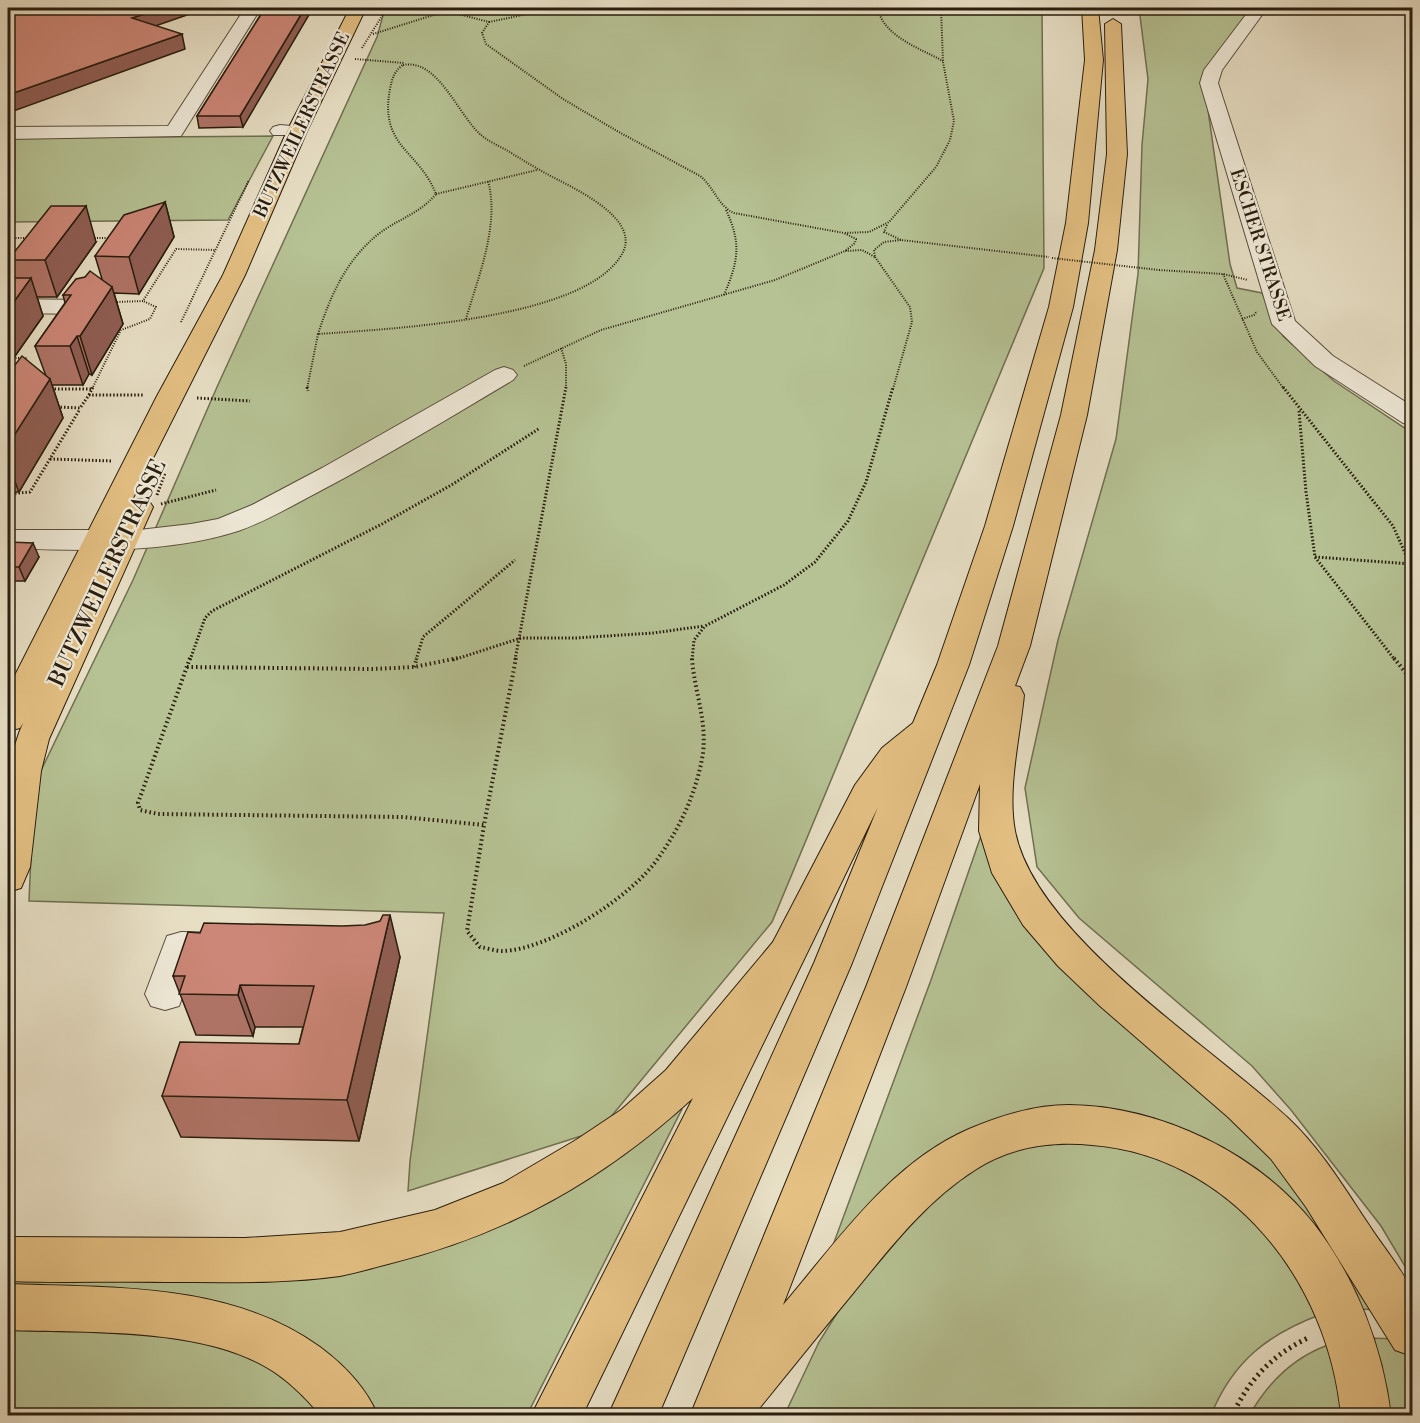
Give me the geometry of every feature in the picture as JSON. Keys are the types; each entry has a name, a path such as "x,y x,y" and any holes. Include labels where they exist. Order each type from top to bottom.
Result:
{"main road":[{"path":"633,1416 829,974 953,665 999,526 1061,307 1077,223 1094,60 1090,8"},
{"path":"715,1416 886,987 1014,646 1074,415 1106,250 1117,154 1116,58 1112,8"},
{"name":"BUTZWEILERSTRASSE","path":"8,878 12,867 24,771 32,739 111,539 234,275 289,131 357,9"},
{"name":"BUTZWEILERSTRASSE","path":"8,720 111,539"},
{"path":"1014,646 997,797 998,832 1011,873 1031,905 1058,940 1091,973 1248,1107 1278,1137 1314,1182 1413,1333"},
{"path":"556,1416 867,794 894,756 929,724"},
{"path":"8,1259 245,1260 340,1254 435,1231 477,1216 519,1197 591,1154 636,1123 681,1083 792,946"},
{"path":"721,1416 860,1250 901,1204 938,1170 983,1143 1020,1130 1073,1124 1125,1130 1186,1151 1214,1166 1276,1216 1296,1237 1328,1287 1345,1326 1357,1366 1366,1416"},
{"path":"9,1308 159,1314 201,1319 244,1330 274,1343 301,1360 326,1383 353,1416"}],"street":[{"path":"8,133 174,132 253,8"},
{"name":"ESCHER STRASSE","path":"1259,8 1213,70 1209,83 1284,324 1324,361 1413,417"},
{"path":"8,306 88,307"},
{"path":"8,539 111,539 185,534 217,528 255,514 353,463 504,375"},
{"path":"165,994 181,947 261,948"}],"path":[{"path":"428,8 447,9 489,22 556,8"},
{"path":"868,8 883,10 889,8"},
{"path":"941,8 944,62 954,121 950,140 936,167 889,222 884,232 901,240 1159,270 1223,274 1257,352 1299,410 1393,526 1411,564 1413,579"},
{"path":"357,9 447,9"},
{"path":"318,334 395,328 502,314 572,293 609,269 624,254 627,235 620,223 601,206 482,136 467,120 434,75 409,64 355,59 386,9"},
{"path":"372,34 447,9"},
{"path":"883,10 879,13 880,21 888,29 944,62"},
{"path":"489,22 482,33 486,44 543,86 641,146 700,176 708,183 725,209 738,238 736,265 724,295"},
{"path":"409,64 400,66 393,72 387,112 393,133 432,181 436,194"},
{"path":"308,391 306,386 311,378 318,334 326,309 342,273 376,236 427,205 436,194 539,170"},
{"path":"465,319 484,254 491,207 491,186 488,181"},
{"path":"725,209 747,216 844,233 869,232 889,222"},
{"path":"504,375 561,348 628,321 775,280 845,251 855,243 856,239 844,233"},
{"path":"8,238 28,238"},
{"path":"84,238 118,238"},
{"path":"187,667 373,669 414,667 452,660 521,638 576,638 653,633 705,626 784,585 815,562 848,521 866,482 912,322 910,307 875,256 874,250 879,245 901,240"},
{"path":"169,244 176,249 245,249"},
{"path":"143,302 176,249"},
{"path":"845,251 862,250 875,256"},
{"path":"8,494 30,492 92,389 121,330 150,319 156,307 143,302 117,302 113,299"},
{"path":"561,348 565,355 567,371 562,413 484,825 467,931 480,947 502,951 532,945 588,920 629,888 658,859 681,821 694,791 703,751 702,709 692,660 694,640 705,626"},
{"path":"8,358 27,358 22,366"},
{"path":"46,389 92,389"},
{"path":"89,394 250,401"},
{"path":"49,407 81,408"},
{"path":"1299,410 1306,492 1315,557 1413,681"},
{"path":"484,825 403,817 158,814 140,810 138,803 205,618 212,611 382,524 453,484 540,428"},
{"path":"49,459 115,461"},
{"path":"152,507 216,490"},
{"path":"1315,557 1411,564"},
{"path":"414,667 423,637 516,560"},
{"path":"1232,1416 1256,1372 1274,1356 1295,1343 1319,1333"}],"green space":[{"path":"385,8 1042,8 1044,268 772,922 600,1130 408,1191 410,1161 444,913 29,901 34,785 133,580 217,387 377,37"},
{"path":"1139,8 1252,8 1206,69 1204,82 1230,264 1237,288 1262,293 1283,336 1334,381 1412,433 1412,1278 1381,1226 1291,1110 1252,1066 1079,918 1037,867 1025,788 1058,640 1116,439 1138,274 1142,145 1148,79"},
{"path":"273,136 228,220 8,222 8,138"},
{"path":"983,830 990,852 1244,1119 1380,1310 1358,1309 1323,1248 1078,1110 838,1247 833,1245 931,980"},
{"path":"675,1105 682,1109 527,1415 378,1415 142,1294 8,1291 8,1276 239,1278 346,1270"},
{"path":"1090,1140 1174,1161 1261,1221 1322,1314 1285,1331 1254,1352 1230,1379 1211,1415 784,1416 819,1342 885,1245 957,1177 1013,1149"},
{"path":"8,1330 154,1332 217,1343 246,1354 275,1369 326,1416 8,1416"},
{"path":"1368,1338 1398,1339 1412,1361 1412,1415 1388,1415"},
{"path":"1328,1345 1347,1415 1249,1416 1264,1393 1282,1373 1303,1357"}],"building":[{"path":"8,8 163,8 132,18 182,34 8,95"},
{"path":"265,8 305,8 240,116 197,116"},
{"path":"165,202 129,257 95,256 124,215"},
{"path":"51,206 86,206 45,260 8,260"},
{"path":"90,271 112,287 80,336 77,336 70,346 35,346 71,295 63,295 76,279 85,277"},
{"path":"8,278 31,278 8,310"},
{"path":"22,356 50,379 8,445 8,370 11,370"},
{"path":"8,542 33,543 19,567 8,567"},
{"path":"383,915 390,915 347,1100 162,1096 180,1042 299,1044 314,986 240,985 238,995 179,994 185,976 173,976 188,932 200,933 204,923 365,925 380,921"}]}
